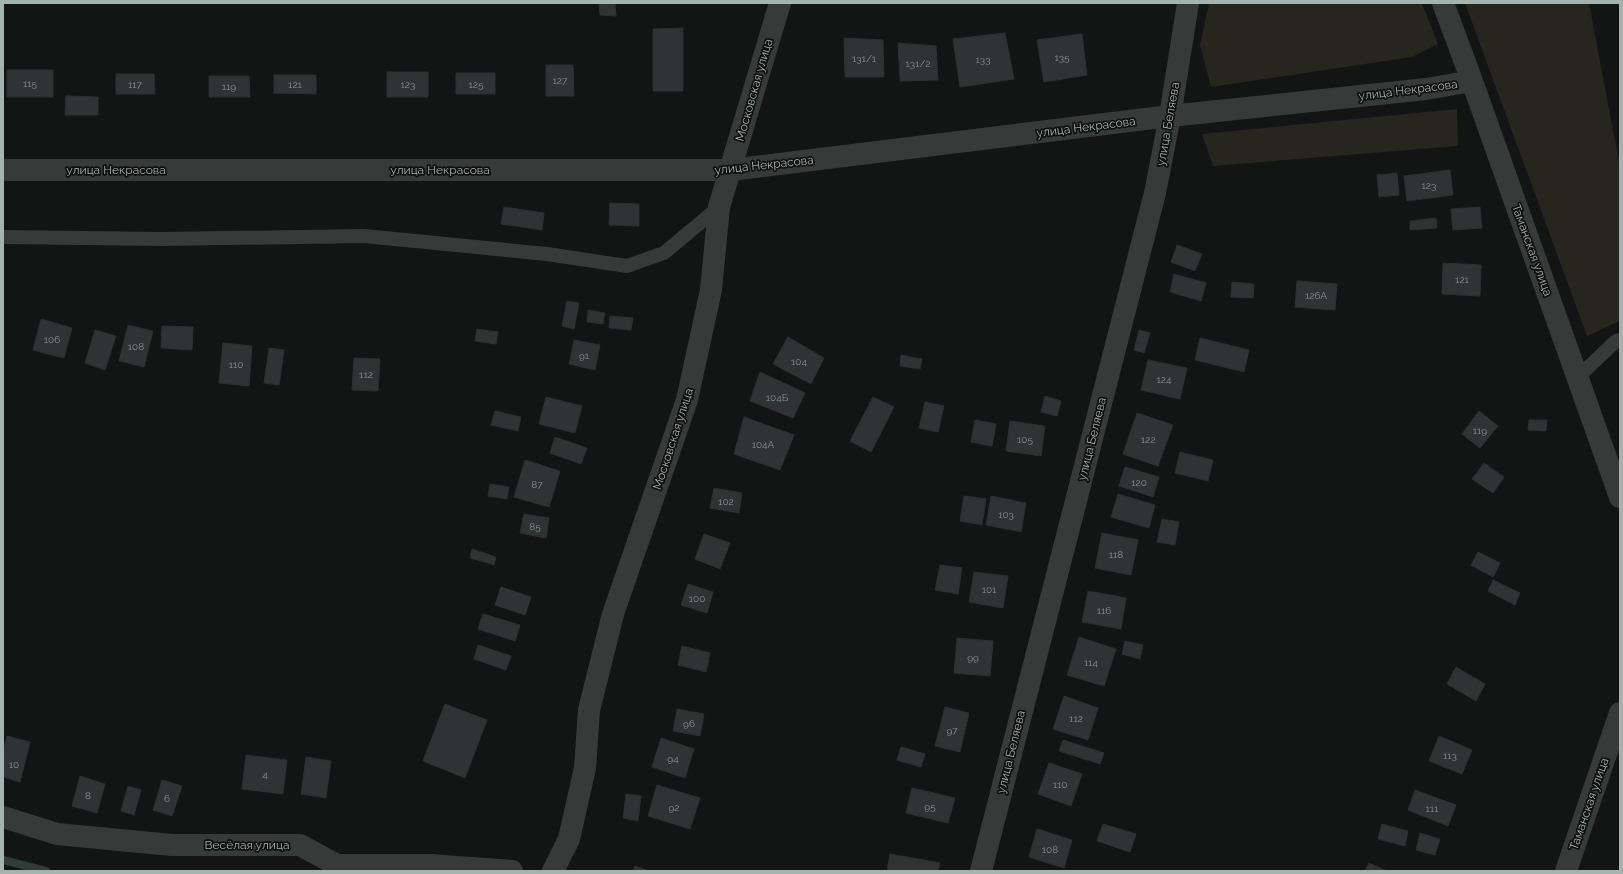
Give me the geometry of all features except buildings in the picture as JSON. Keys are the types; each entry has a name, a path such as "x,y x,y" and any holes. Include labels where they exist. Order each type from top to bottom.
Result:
{"street":[{"name":"Московская улица","path":"553,871 569,839 585,768 589,710 613,614 687,400 711,290 719,207 780,3"},
{"name":"улица Беляева","path":"980,871 1153,200 1170,116 1188,3"},
{"name":"Таманская улица","path":"1443,3 1620,497"},
{"name":"улица Некрасова","path":"3,170 731,170 1170,116 1426,89 1472,81"},
{"name":"Таманская улица","path":"1566,871 1620,713"},
{"name":"Весёлая улица","path":"3,817 57,834 172,845 300,845 337,865 431,865 512,871"}],"lane":[{"path":"3,237 162,239 364,236 547,254 627,266 664,254 719,207"},
{"path":"1578,377 1616,341 1620,340"}],"shaded area":[{"path":"1209,3 1422,3 1438,44 1412,57 1211,87 1200,45"},
{"path":"1465,3 1589,3 1620,167 1620,321 1587,336"},
{"path":"1457,109 1458,146 1213,166 1202,134"}],"waterway":[{"path":"3,860 46,871"}]}
